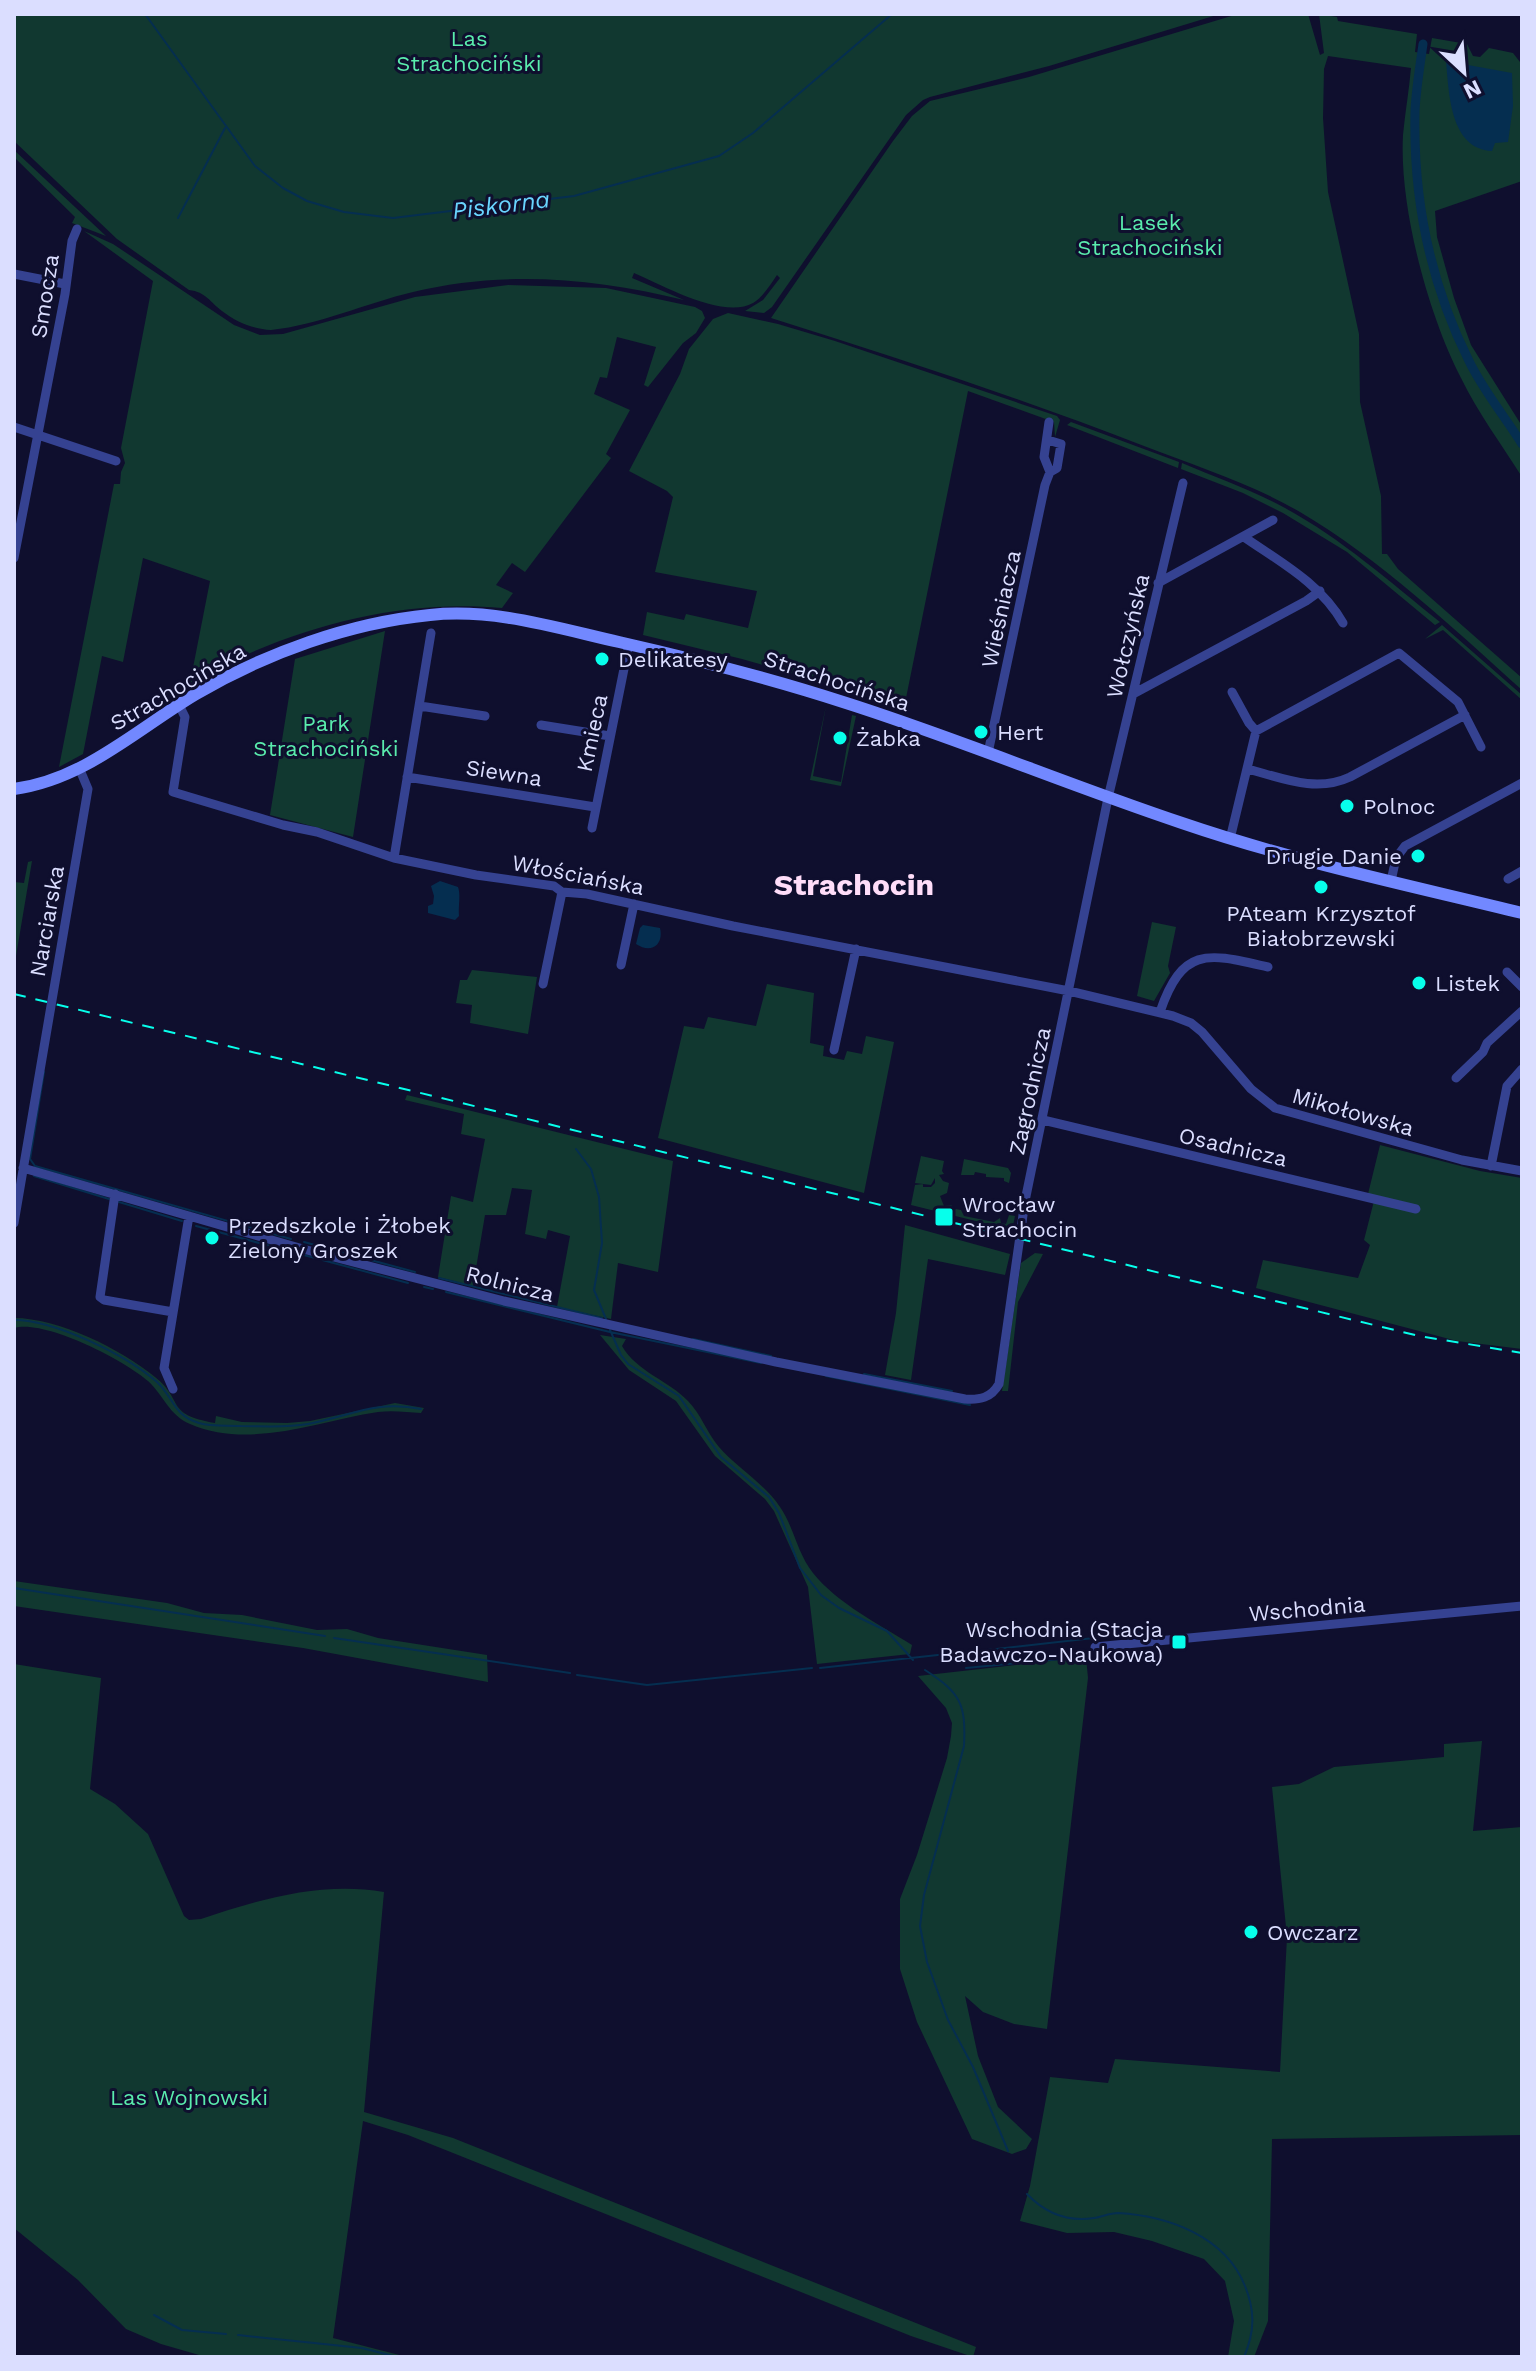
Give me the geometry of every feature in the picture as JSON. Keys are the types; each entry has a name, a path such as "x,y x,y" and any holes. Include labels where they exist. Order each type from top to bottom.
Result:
{"main road":[{"name":"Strachocińska","path":"14,789 45,784 80,770 222,680 288,650 362,628 418,616 469,613 505,617 629,644 789,685 871,711 1230,839 1522,913"}],"street":[{"name":"Smocza","path":"14,558 77,229"},
{"path":"14,274 65,284"},
{"name":"Wieśniacza","path":"988,753 1050,472 1044,457 1049,422"},
{"path":"14,427 116,461"},
{"name":"Wołczyńska","path":"1108,798 1183,483"},
{"path":"1158,583 1273,520"},
{"path":"1244,537 1320,591 1343,623"},
{"path":"1133,694 1320,591"},
{"path":"394,858 431,633"},
{"name":"Kmieca","path":"592,828 629,644"},
{"path":"1230,839 1256,731 1399,653 1458,702 1481,747"},
{"path":"1232,692 1256,731"},
{"name":"Włościańska","path":"179,705 185,717 173,792 317,832 394,858 476,875 554,886 562,892 587,894 1069,991"},
{"path":"420,706 485,716"},
{"path":"1248,769 1313,785 1331,785 1465,715"},
{"path":"541,725 610,736"},
{"name":"Narciarska","path":"14,1223 88,789 80,770"},
{"name":"Siewna","path":"407,777 595,807"},
{"path":"1391,881 1396,858 1405,846 1522,783"},
{"name":"Zagrodnicza","path":"994,1392 999,1384 1019,1230 1108,798"},
{"path":"1508,879 1522,871"},
{"path":"543,984 562,892"},
{"path":"621,965 634,904"},
{"path":"834,1050 856,949"},
{"path":"1160,1012 1179,973 1198,958 1223,957 1268,967"},
{"path":"1507,972 1522,987"},
{"name":"Mikołowska","path":"1069,991 1160,1012 1191,1023 1251,1089 1275,1108 1491,1166 1522,1171"},
{"path":"1456,1078 1483,1052 1487,1043 1522,1011"},
{"path":"1491,1166 1507,1086 1522,1069"},
{"name":"Osadnicza","path":"1043,1120 1416,1209"},
{"name":"Rolnicza","path":"23,1168 434,1284 656,1336 965,1399 983,1398 994,1392"},
{"path":"115,1194 100,1297 173,1312"},
{"path":"173,1389 164,1368 189,1216"},
{"name":"Wschodnia","path":"1095,1647 1522,1606"}],"green space":[{"name":"Las Strachociński","path":"14,14 1220,14 923,100 906,115 772,307 764,313 745,311 763,300 780,278 777,275 753,303 726,307 693,299 634,273 632,278 684,300 583,282 481,281 413,292 307,324 271,330 233,318 204,295 189,290 117,239 14,141"},
{"name":"Lasek Strachociński","path":"1238,14 1308,14 1320,55 1324,53 1319,14 1337,17 1338,21 1417,34 1415,52 1429,54 1432,38 1467,44 1473,56 1480,57 1489,48 1513,53 1520,62 1522,181 1435,211 1437,237 1471,345 1522,426 1522,477 1461,378 1437,323 1418,260 1403,163 1411,68 1328,56 1324,69 1323,118 1328,192 1359,334 1360,402 1381,496 1382,554 1387,554 1398,569 1522,678 1522,690 1359,551 1282,502 1224,476 1052,411 771,318 893,141 912,116 930,101 1029,77"},
{"path":"14,150 106,236 72,223 75,217 14,157"},
{"path":"84,231 113,244 234,325 260,335 283,334 415,297 508,285 606,288 695,307 702,311 705,318 696,333 683,343 648,387 644,385 656,347 617,337 607,378 600,377 594,394 630,410 606,454 611,458 525,572 512,563 496,585 513,593 502,608 421,608 341,622 263,648 190,683 210,581 143,558 123,662 102,656 83,754 59,767 114,484 120,484 125,463 121,448 153,281"},
{"path":"728,313 835,341 1057,416 1060,420 1055,437 1054,422 968,391 904,708 844,677 825,683 643,635 647,612 684,620 686,614 748,628 757,591 655,572 673,497 629,471 680,374 689,349 713,319"},
{"path":"1071,422 1179,462 1178,468 1067,425"},
{"path":"1182,463 1260,495 1306,520 1440,622 1435,625 1347,552 1243,493 1181,469"},
{"path":"1442,625 1522,695 1522,700 1443,630 1425,639"},
{"name":"Park Strachociński","path":"385,631 353,837 270,815 295,659"},
{"path":"826,706 813,776 841,782 852,715 856,716 841,786 810,780"},
{"path":"32,861 14,968 14,882 24,883 28,862"},
{"path":"1152,922 1176,927 1168,966 1170,973 1154,1001 1137,996"},
{"path":"472,970 537,977 528,1034 470,1023 472,1005 456,1003 460,980 467,980"},
{"path":"767,984 814,993 810,1043 824,1046 823,1056 844,1060 847,1051 862,1054 866,1036 894,1042 864,1193 658,1138 684,1026 704,1029 708,1017 756,1026"},
{"path":"407,1095 673,1161 658,1272 618,1263 611,1319 557,1307 570,1236 548,1230 546,1239 525,1234 532,1190 512,1188 506,1215 485,1215 473,1286 438,1277 451,1196 473,1202 485,1139 461,1134 464,1114 405,1100"},
{"path":"1380,1145 1480,1171 1522,1178 1522,1349 1457,1341 1256,1288 1263,1260 1358,1278 1370,1245 1364,1240 1375,1197 1368,1194"},
{"path":"921,1156 944,1161 944,1174 939,1175 949,1183 947,1193 940,1196 944,1206 952,1205 948,1210 952,1213 956,1209 961,1210 964,1216 994,1222 1000,1218 1001,1223 1006,1224 1009,1215 1015,1216 1012,1230 911,1205 915,1185 923,1184 915,1183"},
{"path":"964,1159 1008,1168 1011,1173 1009,1183 1004,1178 986,1177 986,1174 975,1172 974,1175 961,1175"},
{"path":"905,1225 1010,1254 1005,1275 928,1259 911,1380 885,1375 896,1313"},
{"path":"1035,1253 1043,1254 1018,1302 1008,1391 1002,1391 1021,1263"},
{"path":"14,1318 50,1323 107,1346 155,1377 182,1411 215,1423 216,1416 242,1422 310,1421 395,1403 424,1408 421,1413 378,1412 260,1434 213,1431 183,1420 137,1372 64,1335 28,1327 14,1328"},
{"path":"600,1335 626,1339 622,1346 636,1363 688,1401 719,1447 780,1507 813,1573 847,1604 912,1645 910,1654 817,1664 808,1587 774,1511 765,1499 715,1456 676,1401 629,1370"},
{"path":"14,1581 167,1603 204,1613 242,1615 317,1630 347,1629 378,1638 487,1655 488,1682 303,1648 14,1606"},
{"path":"1086,1657 1088,1678 1047,2029 1014,2024 983,2012 965,1996 978,2056 998,2107 1032,2139 1026,2149 1012,2154 972,2139 917,2022 900,1969 900,1899 947,1758 952,1723 946,1708 918,1676"},
{"name":"Las Wojnowski","path":"14,1664 101,1678 90,1789 115,1804 148,1834 184,1916 189,1920 314,1890 384,1892 364,2112 453,2138 976,2347 973,2357 911,2336 408,2135 363,2121 333,2338 407,2357 218,2357 161,2344 126,2329 78,2280 14,2228"},
{"path":"1482,1741 1473,1831 1522,1827 1522,2135 1272,2139 1268,2321 1254,2357 1228,2357 1234,2321 1225,2281 1204,2259 1114,2232 1067,2233 1020,2221 1030,2186 1050,2077 1108,2083 1115,2059 1280,2072 1287,1937 1272,1787 1299,1784 1334,1767 1444,1757 1444,1744"}],"water":[{"path":"1446,61 1512,73 1513,106 1508,142 1495,143 1492,151 1478,148 1468,141 1454,117"},
{"path":"440,881 458,887 459,916 455,920 428,913 434,896 431,886"},
{"path":"643,925 660,928 660,939 651,948 636,944"}],"waterway":[{"name":"Piskorna","path":"145,14 255,166 283,188 307,201 344,212 393,218 574,196 719,156 753,133 892,14"},
{"path":"1423,44 1415,143 1421,207 1434,270 1469,361 1522,444"},
{"path":"178,218 225,128"},
{"path":"44,1072 30,1159 35,1166 291,1239"},
{"path":"576,1149 591,1169 599,1197 602,1243 594,1290 606,1319"},
{"path":"34,1176 109,1199"},
{"path":"119,1202 182,1221"},
{"path":"196,1226 408,1283"},
{"path":"304,1242 415,1272"},
{"path":"14,1254 15,1249"},
{"path":"439,1278 602,1318"},
{"path":"424,1287 433,1289"},
{"path":"446,1292 610,1332 761,1363"},
{"path":"14,1320 69,1332 109,1351 157,1382 179,1411 190,1420 204,1424 291,1426 390,1406 421,1409"},
{"path":"610,1330 628,1364 679,1396 721,1457 769,1497 779,1513 800,1568 821,1595 839,1608 887,1631 913,1660"},
{"path":"693,1339 771,1356"},
{"path":"864,1374 952,1391"},
{"path":"826,1376 970,1405"},
{"path":"14,1588 325,1636"},
{"path":"979,1651 1147,1632"},
{"path":"334,1638 570,1673"},
{"path":"820,1668 974,1651"},
{"path":"966,1668 1081,1657"},
{"path":"577,1675 647,1685 812,1668"},
{"path":"925,1670 947,1686 959,1701 964,1720 964,1746 924,1895 920,1926 927,1962 948,2020 973,2067 1008,2151"},
{"path":"1027,2194 1049,2211 1066,2217 1084,2219 1118,2213 1137,2215 1175,2224 1209,2242 1236,2269 1248,2295 1252,2330 1244,2357"},
{"path":"154,2315 182,2330 226,2334"},
{"path":"238,2335 362,2348 397,2357"}],"railway":[{"path":"14,994 1419,1336 1522,1353"}],"place":[{"name":"Delikatesy","path":"602,659"},
{"name":"Hert","path":"981,732"},
{"name":"Żabka","path":"840,738"},
{"name":"Polnoc","path":"1347,806"},
{"name":"Drugie Danie","path":"1418,856"},
{"name":"PAteam Krzysztof Białobrzewski","path":"1321,887"},
{"name":"Listek","path":"1419,983"},
{"name":"Wrocław Strachocin","path":"944,1217"},
{"name":"Przedszkole i Żłobek Zielony Groszek","path":"212,1238"},
{"name":"Wschodnia (Stacja Badawczo-Naukowa)","path":"1179,1642"},
{"name":"Owczarz","path":"1251,1932"}],"district":[{"name":"Strachocin","path":"854,884"}]}
